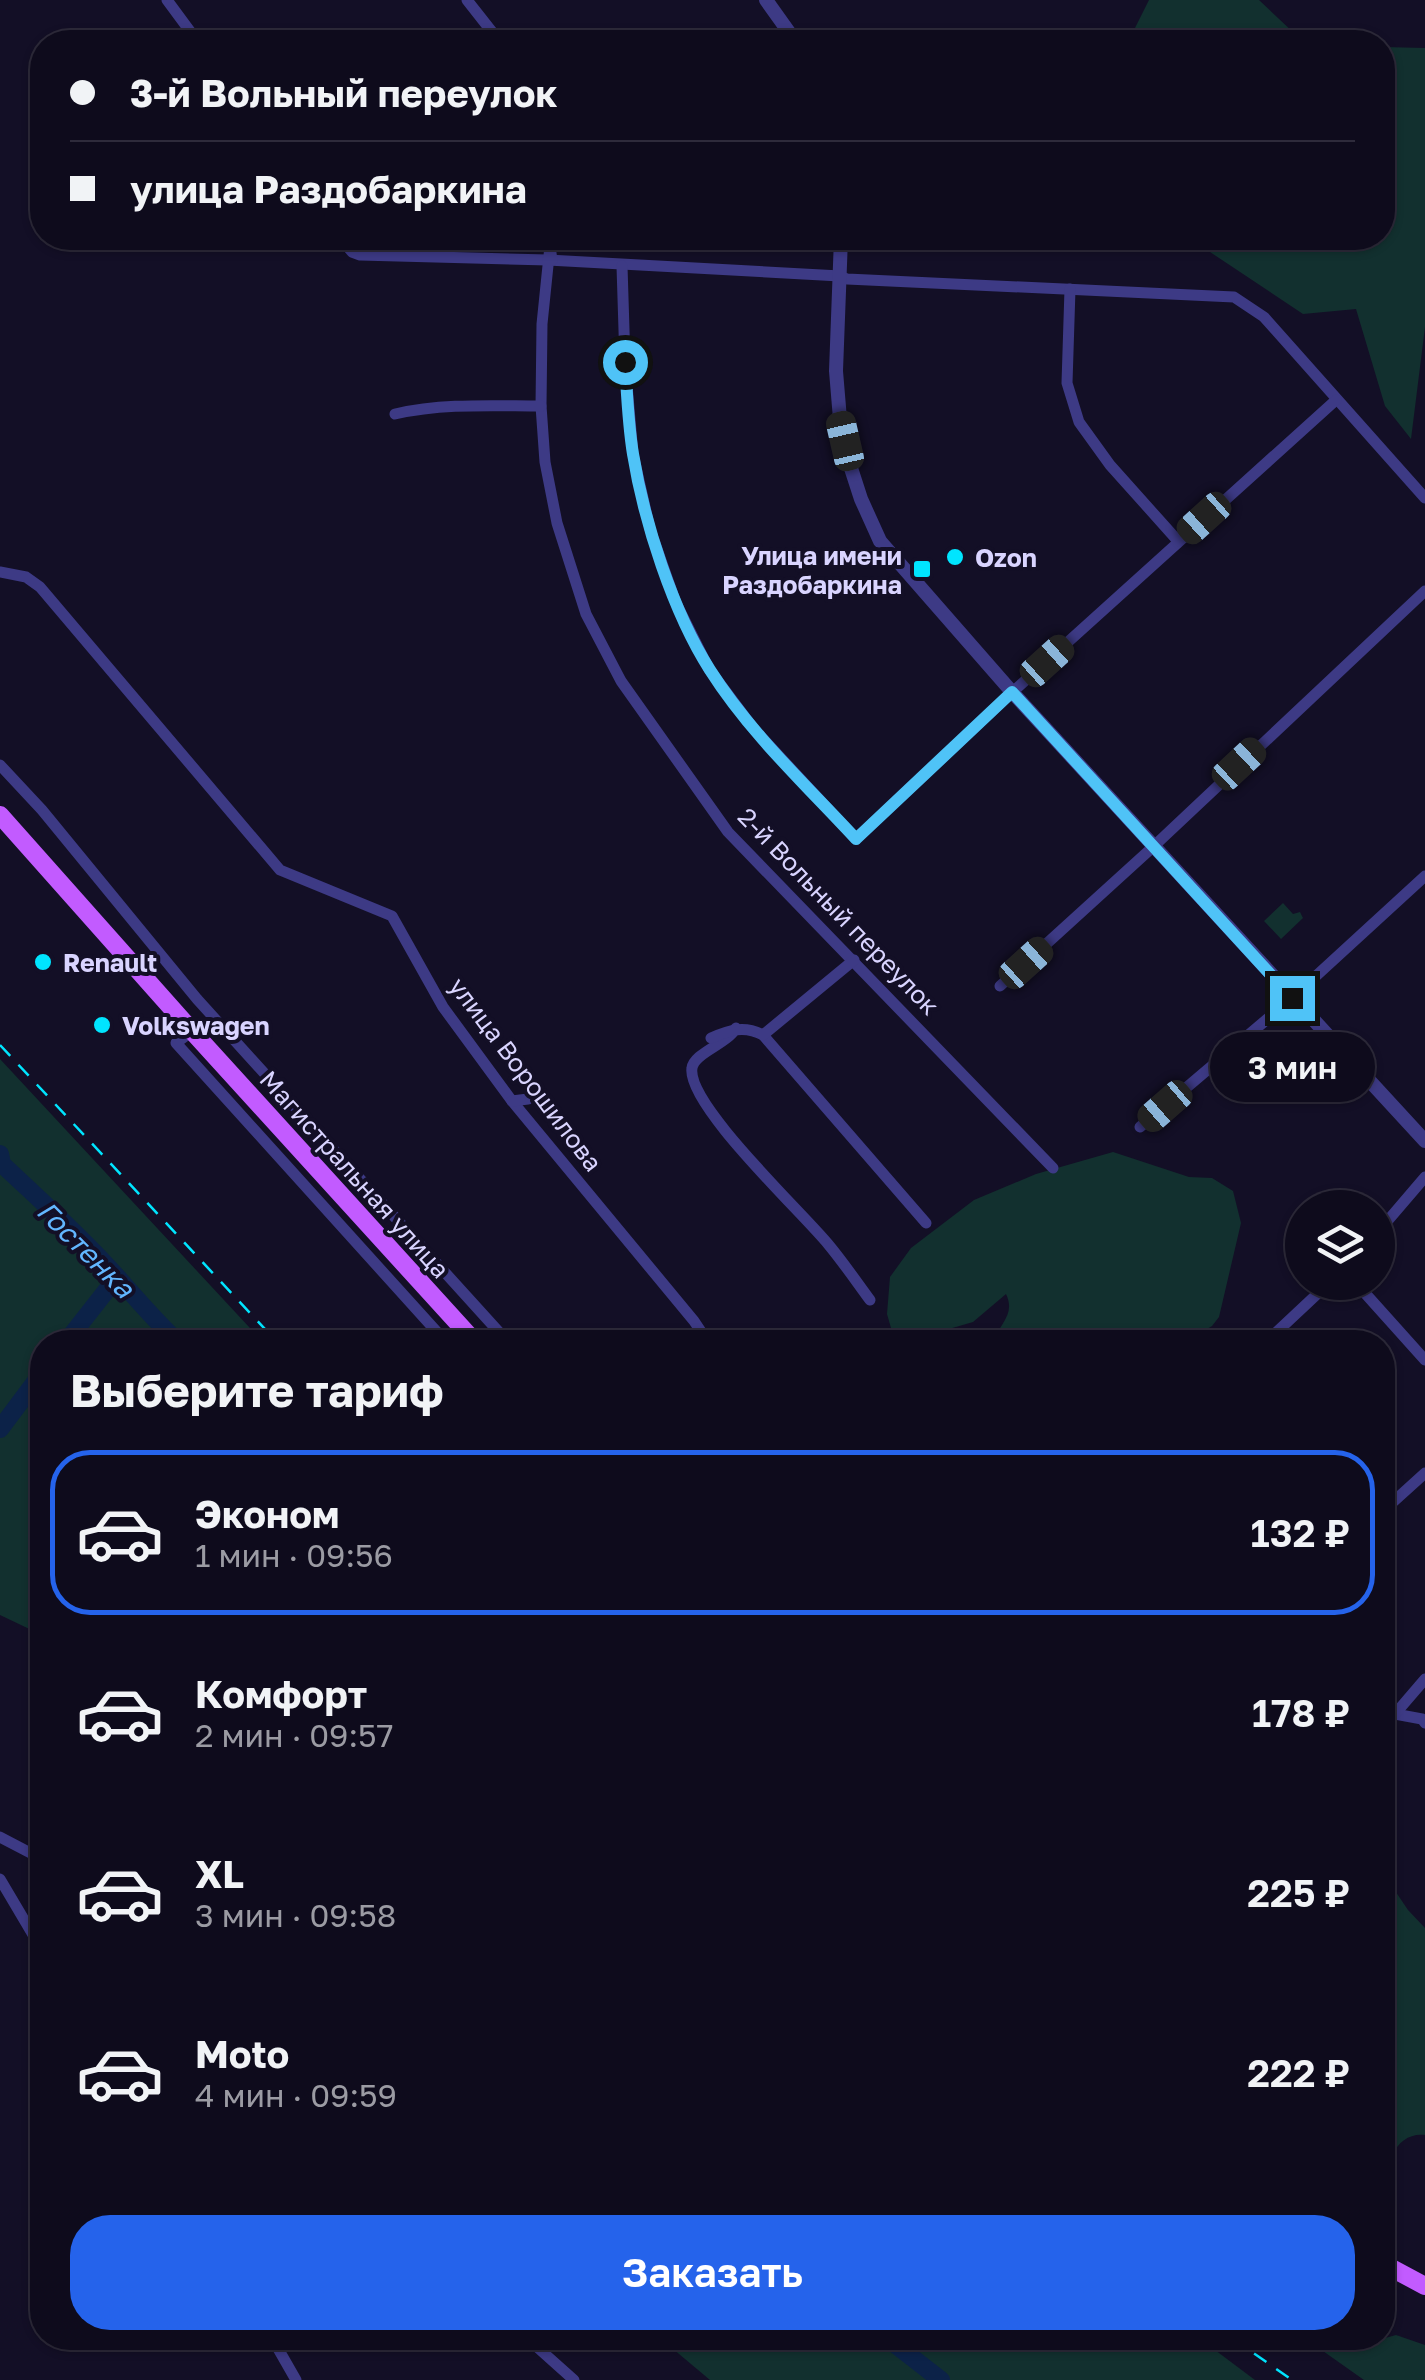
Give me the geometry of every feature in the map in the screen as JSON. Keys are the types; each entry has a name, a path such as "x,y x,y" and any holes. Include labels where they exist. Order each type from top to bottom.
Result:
{"main road":[{"name":"Магистральная улица","path":"0,815 464,1330"},
{"path":"1395,2270 1425,2286"}],"street":[{"path":"168,0 189,30"},
{"path":"467,0 491,30"},
{"path":"766,0 787,30"},
{"path":"350,250 360,255 550,260 1234,297 1264,318 1425,498"},
{"name":"2-й Вольный переулок","path":"550,250 542,324 545,462 557,523 586,614 622,680 728,832 1054,1168"},
{"path":"841,250 836,371 840,419 862,499 880,541 1012,692 1425,1141"},
{"path":"622,266 633,454 650,528 676,603 709,669 754,730 856,839 1012,692 1336,400"},
{"path":"1070,289 1067,383 1079,422 1110,464 1178,541"},
{"path":"395,414 463,405 541,406"},
{"name":"улица Ворошилова","path":"0,572 26,577 40,587 280,870 392,916 443,1007 512,1101 700,1330"},
{"path":"1000,986 1425,591"},
{"path":"0,765 197,999 497,1330"},
{"path":"1140,1128 1292,998 1425,876"},
{"path":"763,1035 854,960"},
{"path":"736,1028 731,1038 694,1060 691,1071 696,1092 734,1140 829,1244 870,1300"},
{"path":"712,1038 736,1028 763,1035 926,1224"},
{"path":"192,1031 176,1042 435,1330"},
{"path":"512,1101 528,1098"},
{"path":"1395,1212 1425,1177"},
{"path":"1279,1330 1311,1300"},
{"path":"1372,1300 1425,1360"},
{"path":"1395,1500 1425,1473"},
{"path":"1395,1710 1425,1679"},
{"path":"1395,1717 1422,1719 1425,1723"},
{"path":"0,1838 30,1852"},
{"path":"0,1878 30,1929"},
{"path":"279,2350 296,2380"},
{"path":"540,2350 574,2380"}],"green space":[{"path":"1149,0 1259,0 1291,30 1134,30"},
{"path":"1395,47 1425,48 1425,327 1411,439 1385,406 1356,309 1303,314 1207,250 1395,250"},
{"path":"1283,903 1303,918 1281,939 1264,921"},
{"path":"0,1059 252,1330 30,1330 30,1629 0,1615"},
{"path":"1113,1152 1189,1177 1212,1178 1233,1191 1241,1223 1219,1317 1212,1326 1206,1330 999,1330 1008,1314 1006,1294 973,1322 945,1330 892,1330 887,1314 890,1277 911,1248 974,1200 1036,1174"},
{"path":"1395,1891 1425,1928 1425,2135 1410,2137 1395,2152"},
{"path":"1395,2335 1425,2345 1425,2380 1364,2380 1322,2350 1395,2350"},
{"path":"674,2350 1215,2350 1255,2380 710,2380"}],"waterway":[{"name":"Гостенка","path":"0,1154 2,1164 83,1241 166,1330"},
{"path":"75,1330 117,1277"},
{"path":"0,1429 30,1389"},
{"name":"Гостенка","path":"902,2350 941,2380"}],"railway":[{"path":"0,1045 266,1330"},
{"path":"1249,2350 1292,2380"}],"place":[{"name":"Ozon","path":"955,557"},
{"name":"Улица имени Раздобаркина","path":"922,569"},
{"name":"Renault","path":"43,962"},
{"name":"Volkswagen","path":"102,1025"}],"route":[{"path":"625,362 633,454 650,528 676,603 709,669 754,730 856,839 1012,692 1292,998"}]}
